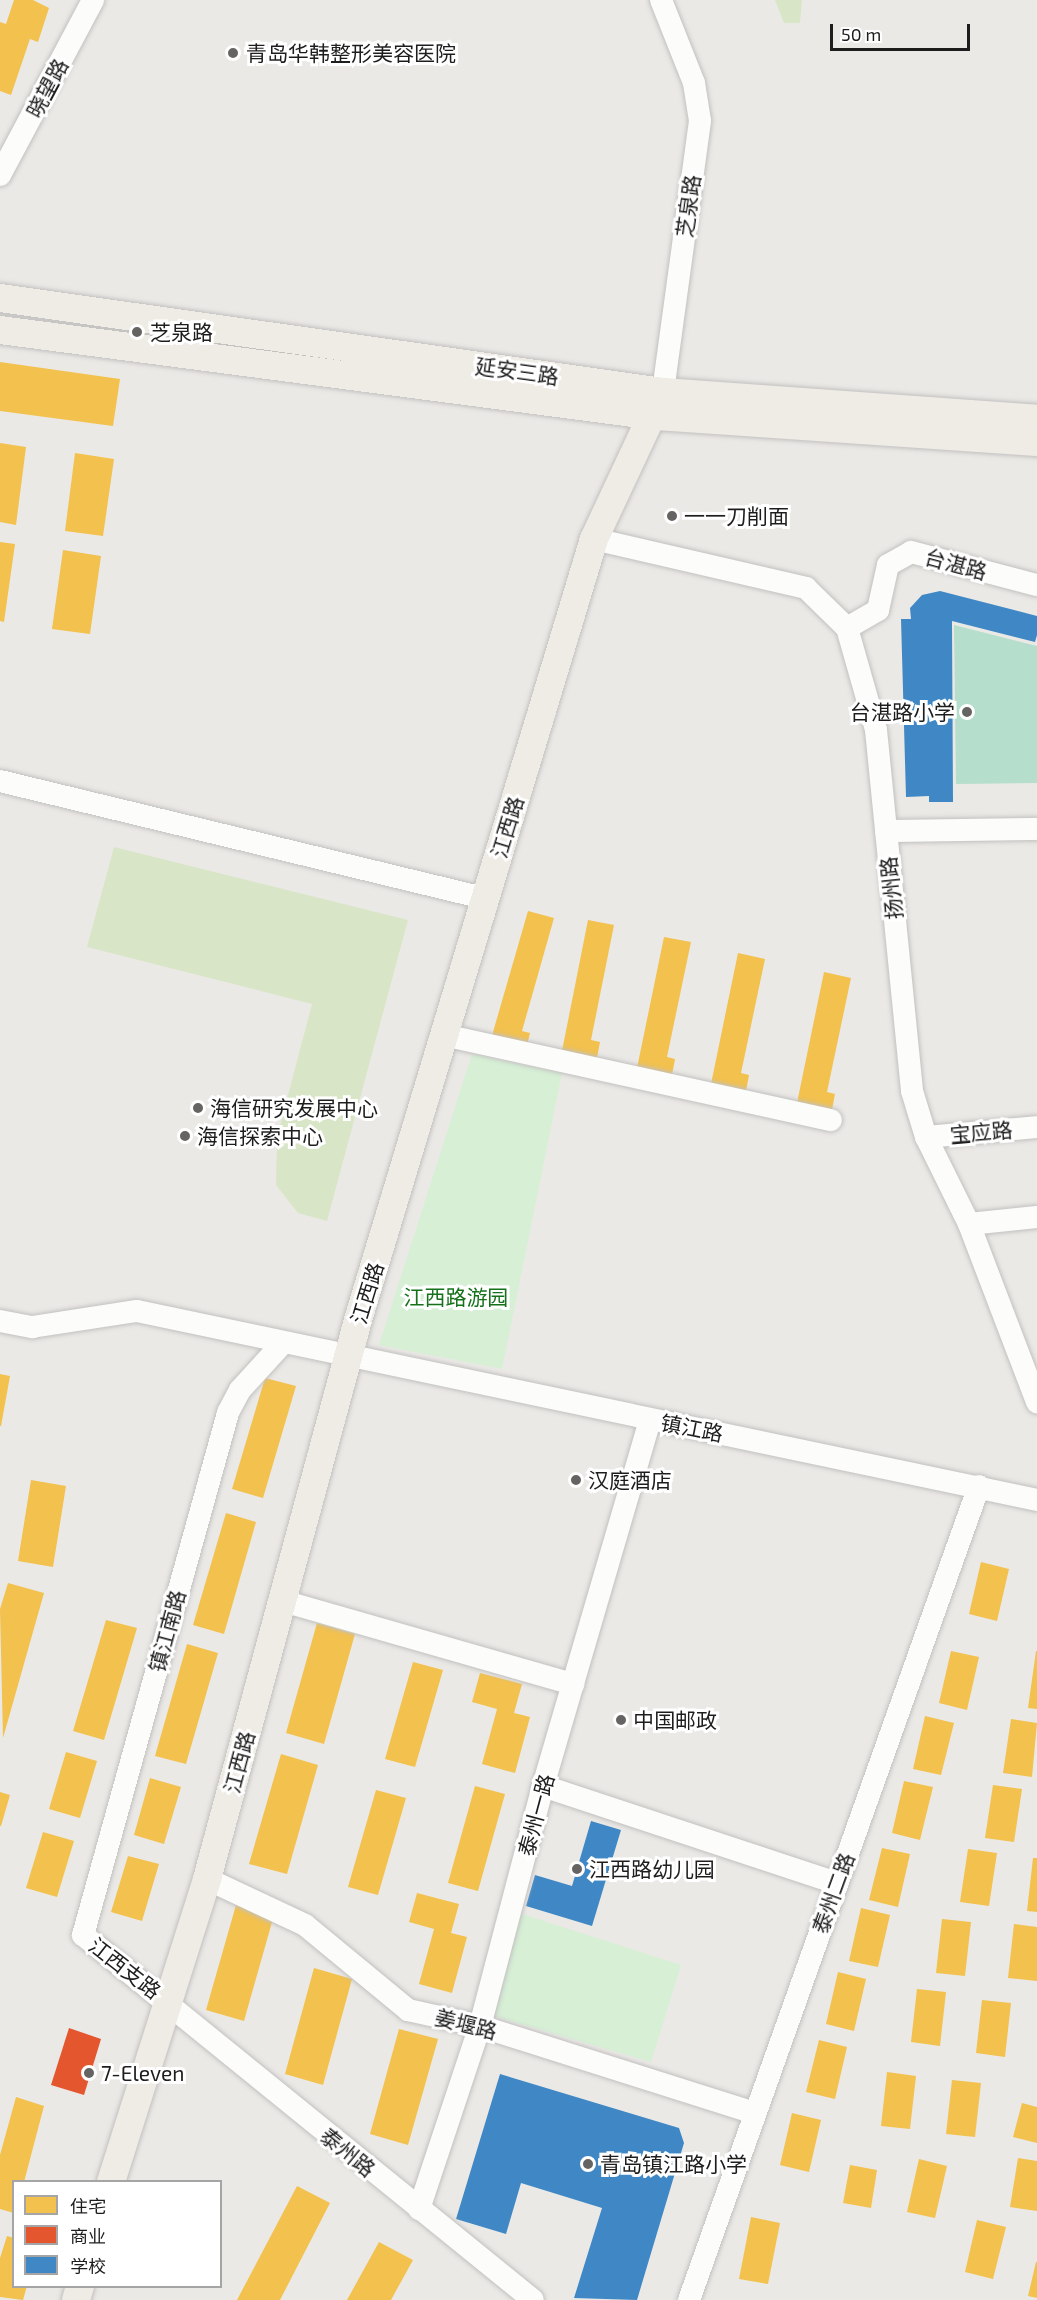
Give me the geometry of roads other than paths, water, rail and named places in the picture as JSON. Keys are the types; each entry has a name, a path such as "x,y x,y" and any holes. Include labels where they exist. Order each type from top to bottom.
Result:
{"main road":[{"name":"延安三路","path":"0,298 660,404 1037,419"},
{"name":"延安三路","path":"0,330 660,404 950,441 1037,442"},
{"name":"江西路","path":"111,2180 166,2000 207,1879 348,1358 594,539 660,404"}],"street":[{"name":"晓望路","path":"0,175 93,0"},
{"name":"芝泉路","path":"660,404 700,122 694,83 661,0"},
{"name":"扬州路","path":"594,539 806,588 847,628 876,730 912,1091 926,1137 969,1224 1037,1402"},
{"name":"台湛路","path":"847,628 878,610 888,565 911,552 1037,585"},
{"path":"0,781 485,898"},
{"path":"886,831 1037,829"},
{"path":"444,1035 831,1120"},
{"name":"宝应路","path":"926,1137 1037,1127"},
{"path":"969,1224 1037,1217"},
{"path":"0,1321 32,1327 137,1311 348,1358"},
{"name":"镇江南路","path":"83,1935 228,1413 240,1390 282,1344"},
{"name":"镇江路","path":"348,1358 979,1486 1037,1500"},
{"name":"泰州一路","path":"419,2210 480,2026 543,1786 650,1420"},
{"name":"泰州二路","path":"689,2300 979,1486"},
{"path":"283,1601 573,1684"},
{"path":"543,1786 837,1883"},
{"name":"姜堰路","path":"207,1879 304,1924 408,2010 480,2026 754,2113"},
{"name":"江西支路","path":"83,1935 166,2000"},
{"name":"泰州路","path":"166,2000 216,2048 533,2300"}],"place":[{"name":"青岛华韩整形美容医院","path":"233,53"},
{"name":"芝泉路","path":"137,332"},
{"name":"一一刀削面","path":"672,516"},
{"name":"台湛路小学","path":"967,712"},
{"name":"海信研究发展中心","path":"198,1108"},
{"name":"海信探索中心","path":"185,1136"},
{"name":"汉庭酒店","path":"576,1480"},
{"name":"中国邮政","path":"621,1720"},
{"name":"江西路幼儿园","path":"577,1869"},
{"name":"7-Eleven","path":"89,2073"},
{"name":"青岛镇江路小学","path":"588,2164"}],"park label":[{"name":"江西路游园","path":"456,1297"}]}
